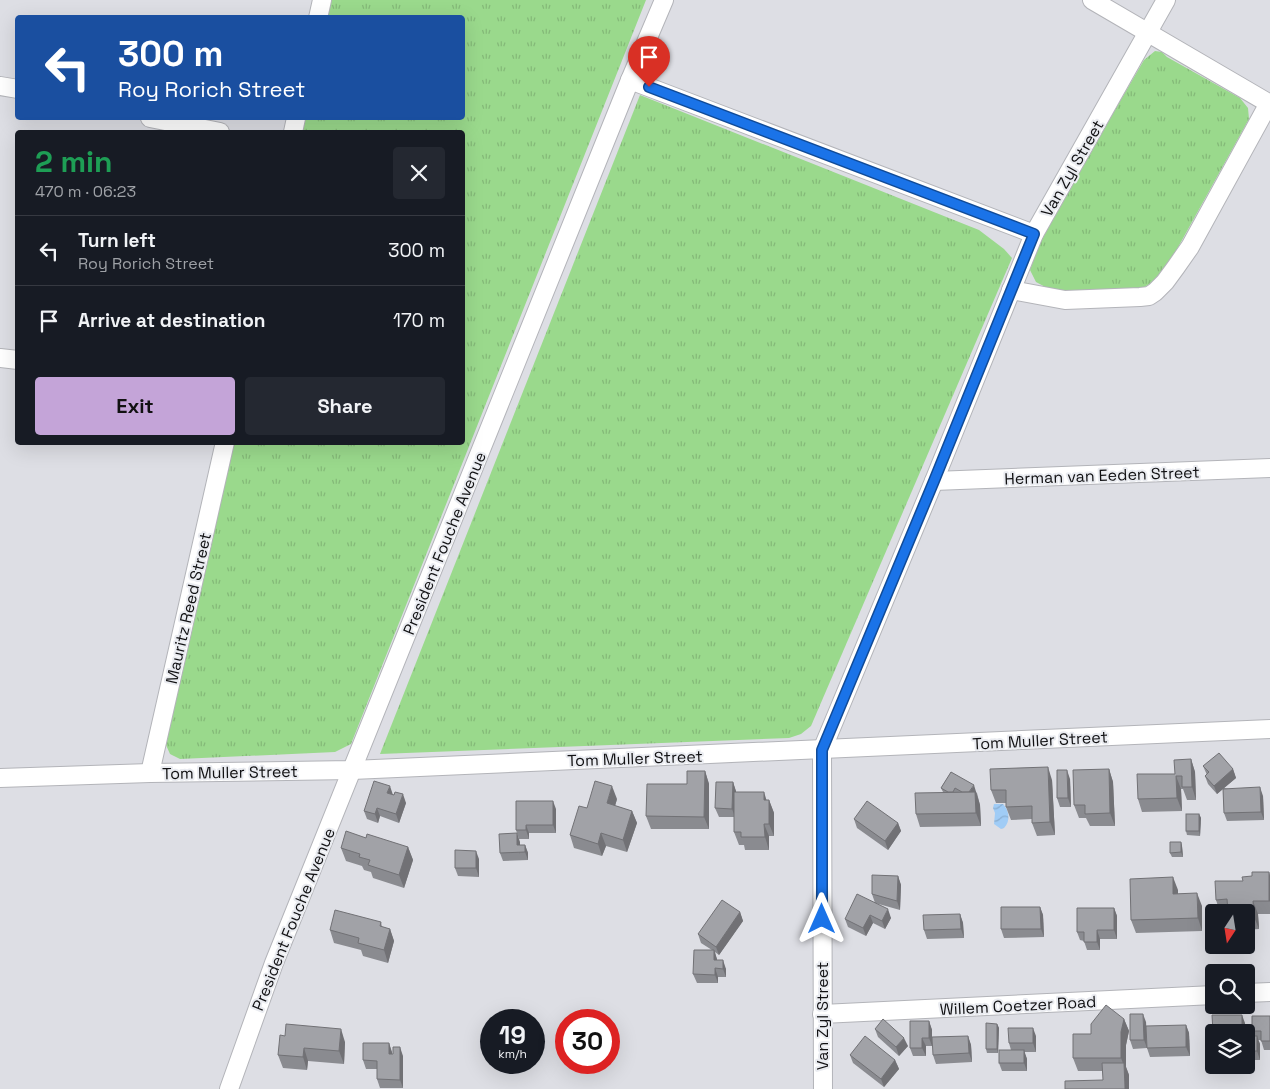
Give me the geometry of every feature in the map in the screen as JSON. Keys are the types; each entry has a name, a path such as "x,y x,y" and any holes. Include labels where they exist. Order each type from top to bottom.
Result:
{"street":[{"path":"319,15 322,0"},
{"name":"President Fouche Avenue","path":"229,1089 274,963 664,0"},
{"path":"1011,290 1066,300 1140,297 1155,292 1165,282 1190,247 1270,103 1092,0"},
{"name":"Van Zyl Street","path":"823,1089 822,750 1034,234 1166,0"},
{"path":"630,80 1034,234"},
{"path":"0,86 15,88"},
{"path":"160,120 210,130"},
{"path":"0,358 15,360"},
{"name":"Mauritz Reed Street","path":"150,773 225,445"},
{"name":"Herman van Eeden Street","path":"934,481 1270,468"},
{"name":"Tom Muller Street","path":"0,778 150,773 352,770 1270,729"},
{"path":"1255,993 1270,992"},
{"name":"Willem Coetzer Road","path":"822,1014 1205,995"}],"green space":[{"path":"331,0 646,0 351,744 335,752 180,759 170,754 166,745 233,445 465,445 465,130 302,130 304,120 465,120 465,15 327,15"},
{"path":"1155,51 1162,52 1167,57 1240,98 1248,108 1249,119 1171,260 1155,281 1139,290 1067,292 1049,289 1036,282 1030,270 1043,233 1144,60"},
{"path":"640,95 979,230 1004,249 1012,258 811,726 801,734 789,738 380,754"}],"water":[{"path":"994,804 1003,804 1007,809 1008,819 1004,828 1001,829 994,824"}],"building":[{"path":"1219,753 1233,769 1214,786 1205,776 1209,772 1203,766"},
{"path":"1191,759 1192,787 1182,787 1182,776 1176,776 1177,798 1138,799 1137,774 1175,774 1174,760"},
{"path":"1048,767 1050,822 1032,823 1032,806 1006,807 1006,790 991,790 990,769"},
{"path":"1109,769 1110,813 1085,814 1085,805 1074,805 1073,770"},
{"path":"1057,770 1067,770 1068,798 1057,798"},
{"path":"687,771 705,771 704,817 646,816 647,784 687,784"},
{"path":"951,772 974,785 969,792 962,792 955,788 953,792 948,792 941,788"},
{"path":"374,781 390,786 387,793 394,795 395,792 403,794 396,814 377,808 375,814 364,811"},
{"path":"595,781 612,786 607,803 632,811 623,840 601,833 598,844 570,835 579,806 587,808"},
{"path":"716,782 733,782 732,809 715,808"},
{"path":"1260,787 1261,812 1224,813 1223,789"},
{"path":"734,792 764,792 764,800 769,800 769,824 764,824 765,837 741,837 741,832 734,832"},
{"path":"975,792 976,813 916,814 915,793"},
{"path":"516,801 553,801 553,825 526,825 526,830 516,830"},
{"path":"867,801 898,823 885,841 854,819"},
{"path":"1186,814 1199,814 1199,831 1186,831"},
{"path":"346,831 366,838 367,834 408,847 399,875 368,865 370,860 359,857 360,854 341,848"},
{"path":"517,833 517,845 525,845 525,852 500,853 499,834"},
{"path":"1170,842 1181,842 1181,852 1170,853"},
{"path":"455,850 476,851 476,868 455,868"},
{"path":"1252,872 1269,872 1269,901 1253,901 1253,904 1227,904 1227,899 1216,900 1215,881 1243,881 1242,877 1252,876"},
{"path":"872,875 898,876 897,901 872,894"},
{"path":"1173,877 1173,894 1197,893 1198,918 1131,920 1130,879"},
{"path":"857,894 888,909 882,921 870,915 863,928 845,919"},
{"path":"722,900 740,912 716,947 698,934"},
{"path":"1001,907 1040,907 1041,929 1001,929"},
{"path":"1077,908 1114,908 1114,930 1097,930 1097,942 1084,942 1084,932 1077,932"},
{"path":"335,910 381,922 380,926 390,929 384,950 358,943 359,938 330,930"},
{"path":"960,914 961,929 924,930 923,915"},
{"path":"694,950 714,950 714,960 723,960 723,969 715,968 715,975 693,974"},
{"path":"1106,1005 1124,1019 1121,1032 1121,1058 1073,1058 1073,1034 1091,1034 1091,1024"},
{"path":"1130,1014 1143,1014 1144,1040 1130,1040"},
{"path":"1212,1015 1242,1015 1242,1024 1213,1024"},
{"path":"1252,1016 1270,1016 1270,1041 1261,1041 1261,1031 1255,1031 1255,1024 1252,1024"},
{"path":"883,1019 904,1038 896,1047 875,1029"},
{"path":"910,1021 929,1021 929,1038 922,1038 922,1048 910,1048"},
{"path":"986,1023 997,1024 997,1049 986,1049"},
{"path":"286,1024 341,1029 339,1051 304,1048 303,1057 278,1055 280,1035 285,1036"},
{"path":"1186,1025 1186,1047 1147,1048 1146,1026"},
{"path":"1008,1028 1033,1028 1033,1043 1009,1043"},
{"path":"865,1036 895,1060 881,1079 850,1055"},
{"path":"968,1036 969,1053 933,1055 932,1037"},
{"path":"1255,1036 1257,1036 1257,1051 1255,1051"},
{"path":"363,1043 389,1043 389,1054 393,1054 393,1047 400,1047 400,1080 377,1079 377,1061 363,1060"},
{"path":"999,1050 1024,1050 1024,1063 999,1063"},
{"path":"1102,1063 1124,1063 1125,1089 1065,1089 1065,1081 1103,1080"}],"route":[{"path":"649,87 1034,234 822,750 822,919"}]}
